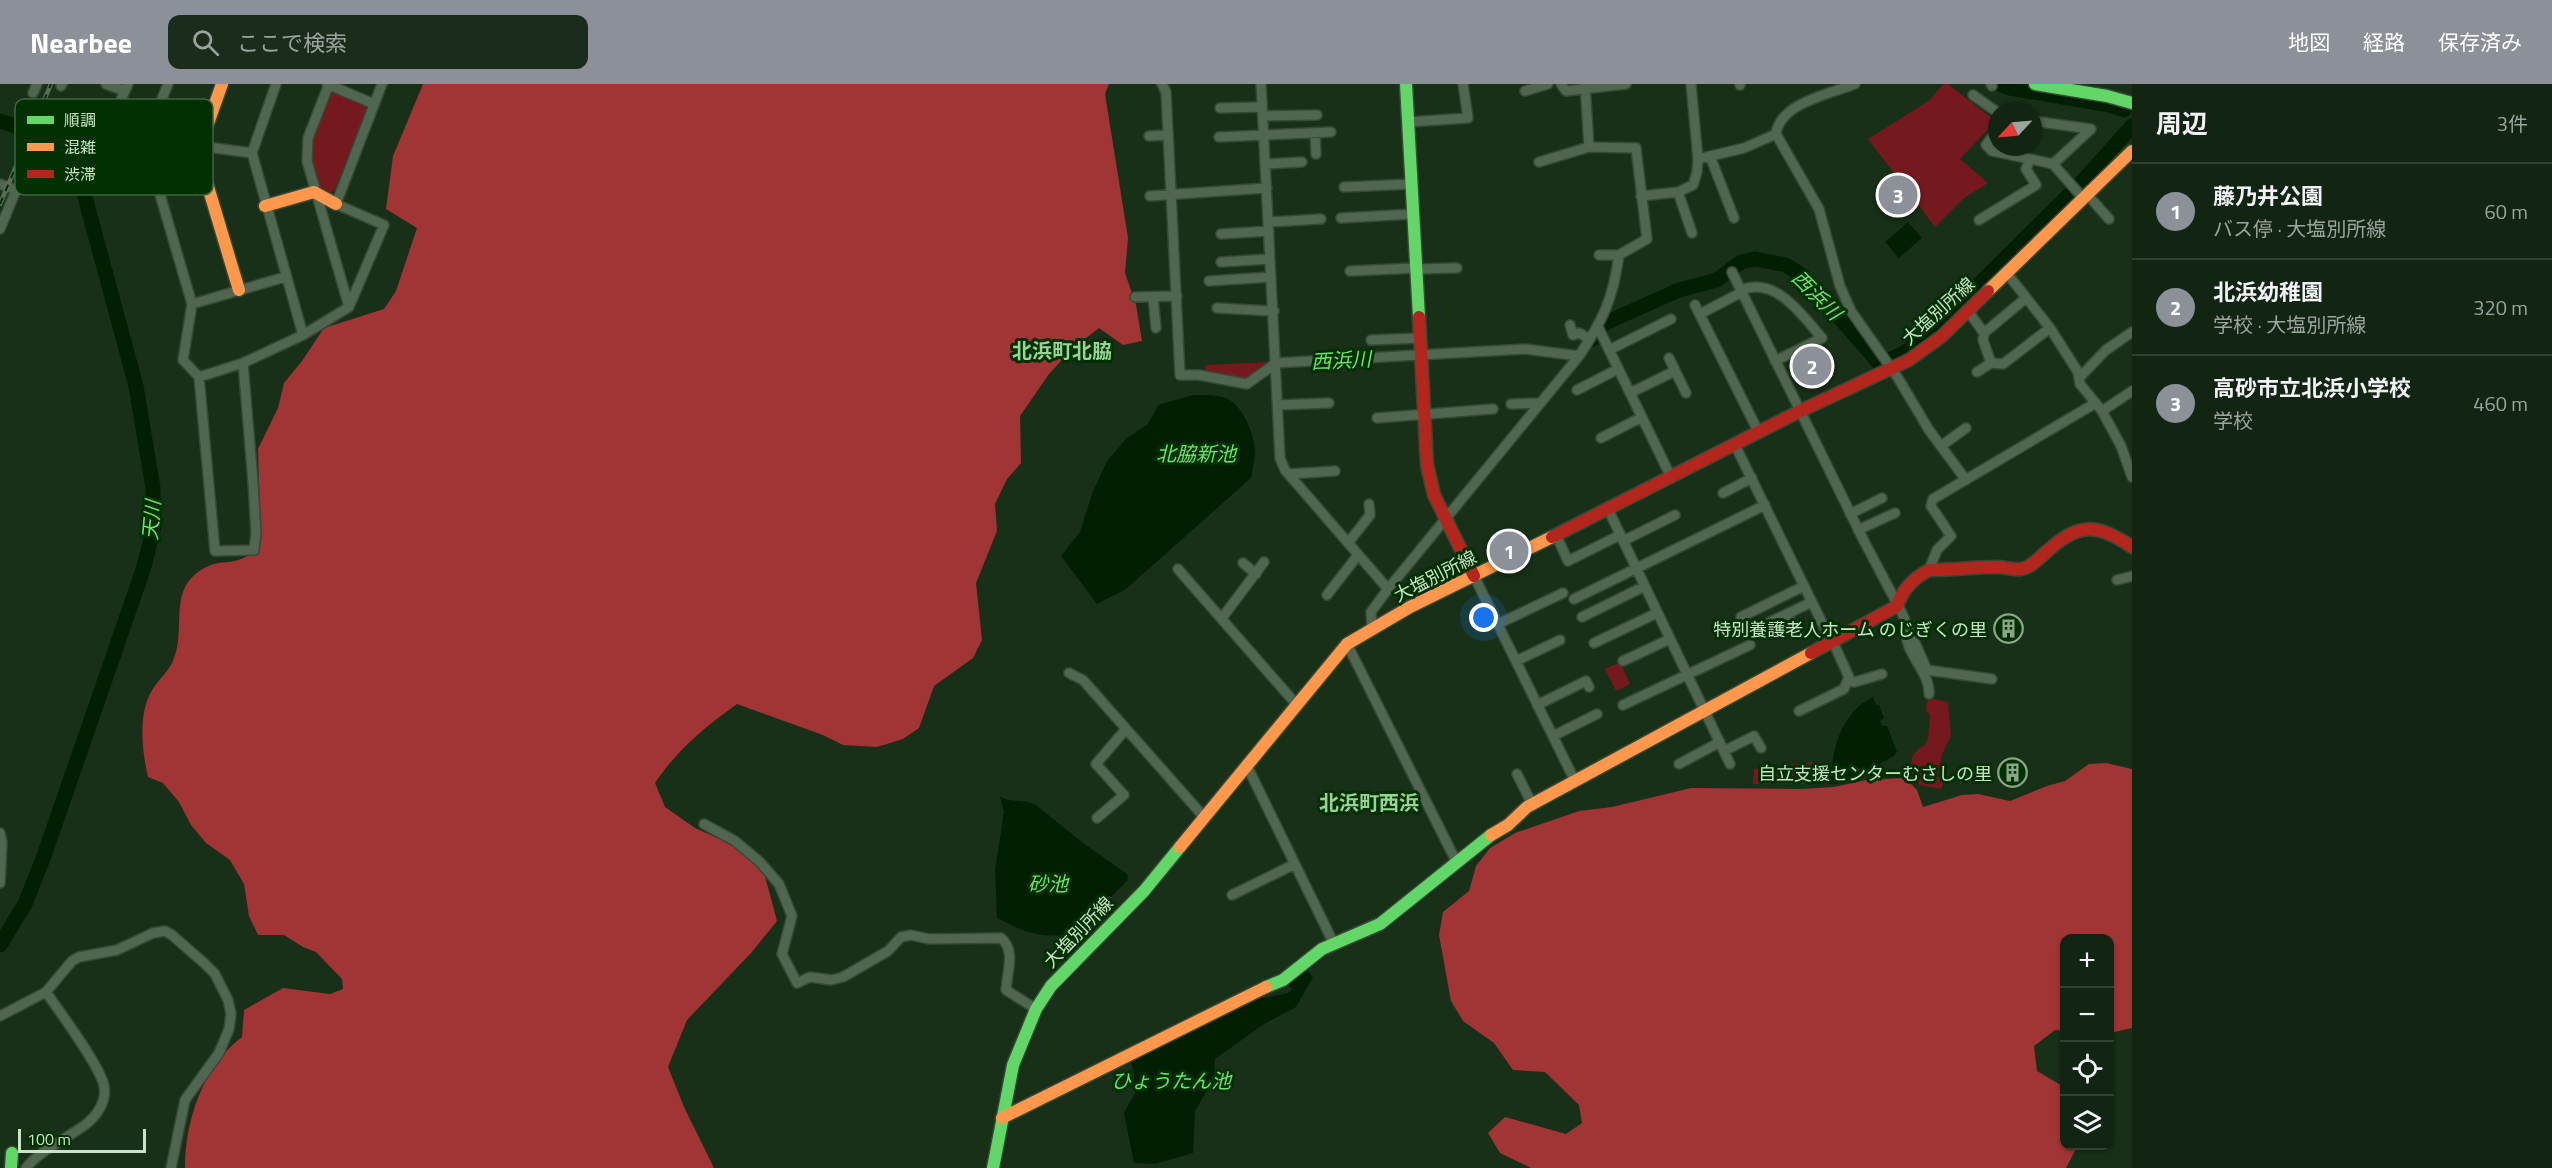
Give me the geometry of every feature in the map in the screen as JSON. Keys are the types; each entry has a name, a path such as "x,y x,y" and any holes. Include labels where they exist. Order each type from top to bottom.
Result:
{"main road":[{"path":"213,109 222,84"},
{"path":"1406,84 1428,474 1434,495 1474,576"},
{"path":"2038,84 2107,96 2132,103"},
{"name":"大塩別所線","path":"993,1168 1013,1065 1036,1009 1051,986 1144,891 1347,644 1372,628 1474,576 1930,347 2083,195 2132,151"},
{"path":"266,206 314,192 336,204"},
{"path":"210,195 239,290"},
{"path":"1002,1118 1283,980 1310,958 1334,944 1380,924 1480,842 1508,825 1532,804 1897,606 1901,594 1929,570 1997,567 2022,569 2032,565 2062,537 2079,529 2098,530 2122,540 2132,548"},
{"path":"11,1168 12,1153"}],"street":[{"path":"106,84 126,87"},
{"path":"162,99 168,84"},
{"path":"276,84 252,153 303,335"},
{"path":"349,307 314,192 307,161 308,138 328,84 374,104"},
{"path":"199,377 243,363 303,335 349,307 384,225 336,204 382,84"},
{"path":"1162,84 1166,92 1180,375 1199,375 1247,384 1276,363 1525,349 1578,356"},
{"path":"1261,84 1280,458 1289,474 1388,589"},
{"path":"1408,122 1468,118 1463,84"},
{"path":"1525,91 1548,84"},
{"path":"1561,84 1566,92 1585,86 1626,84"},
{"path":"1641,196 1678,192 1693,185 1698,159 1691,84"},
{"path":"1855,84 1787,111 1778,124 1776,134 1819,209 1840,286 1851,311 1966,480"},
{"path":"1585,86 1589,147"},
{"path":"1974,95 1988,105"},
{"path":"1220,108 1317,115"},
{"path":"2042,122 2091,129 2053,164"},
{"path":"1219,138 1331,132"},
{"path":"1315,133 1316,154"},
{"path":"1698,159 1743,148 1776,134"},
{"path":"1149,136 1168,135"},
{"path":"1539,162 1589,147 1636,148 1647,239 1619,255 1599,255"},
{"path":"213,148 252,153"},
{"path":"1710,156 1734,218"},
{"path":"2016,156 2053,164 2068,182 2109,219"},
{"path":"1979,220 2002,211 2036,185 2026,170 2030,159"},
{"path":"1265,164 1302,162"},
{"path":"0,184 15,190"},
{"path":"1344,187 1412,184"},
{"path":"1150,196 1267,188"},
{"path":"0,229 15,192"},
{"path":"1678,192 1692,233"},
{"path":"160,195 192,304 183,360 199,377 215,551 254,550 255,505 243,363"},
{"path":"1341,218 1413,214"},
{"path":"1221,234 1321,219"},
{"path":"1372,628 1371,612 1388,589 1578,356 1598,327 1615,286 1619,255"},
{"path":"1221,262 1270,259"},
{"path":"1350,272 1457,268"},
{"path":"1732,272 1927,670 1992,679"},
{"path":"2006,272 2050,328 2078,372 2080,384 2102,411 2121,446 2132,477"},
{"path":"192,304 285,277"},
{"path":"1209,280 1271,277"},
{"path":"1759,434 1697,309 1751,286 1784,295 1823,339 1775,361"},
{"path":"1135,297 1177,296"},
{"path":"1154,297 1156,327"},
{"path":"1991,363 1983,340 1984,333 2026,298"},
{"path":"1217,308 1274,311"},
{"path":"1968,311 1984,333"},
{"path":"1609,350 1671,319"},
{"path":"1570,325 1574,335 1579,333 1590,339"},
{"path":"1598,327 1671,477"},
{"path":"1977,372 1991,363 2003,364 2050,328"},
{"path":"2079,378 2106,350 2132,332"},
{"path":"1371,340 1420,338"},
{"path":"1669,358 1686,393"},
{"path":"1577,390 1618,369"},
{"path":"1630,393 1675,371"},
{"path":"2102,411 2132,391"},
{"path":"1278,405 1329,403"},
{"path":"1511,404 1540,403"},
{"path":"1929,570 1937,550 1951,536 1931,506 1933,499 2094,404"},
{"path":"1377,418 1492,409"},
{"path":"1601,438 1642,417"},
{"path":"1941,446 1966,428"},
{"path":"1735,445 1849,677 1844,689 1799,711"},
{"path":"1289,474 1335,471"},
{"path":"1724,493 1752,478"},
{"path":"1850,514 1882,498"},
{"path":"1348,543 1370,515 1369,504"},
{"path":"1574,599 1765,505"},
{"path":"1608,509 1730,764"},
{"path":"1858,530 1895,513"},
{"path":"1556,535 1568,561 1622,538 1660,518 1675,515"},
{"path":"1327,595 1358,555"},
{"path":"1222,618 1256,577 1264,562"},
{"path":"1243,563 1256,577"},
{"path":"1178,569 1296,704"},
{"path":"1474,576 1575,781"},
{"path":"2116,580 2132,576"},
{"path":"1582,617 1645,586"},
{"path":"1741,617 1804,586"},
{"path":"1498,624 1563,593"},
{"path":"1770,622 1812,602"},
{"path":"1594,643 1658,613"},
{"path":"1787,614 1797,633"},
{"path":"1906,625 1905,638 1925,679 1929,694"},
{"path":"1623,661 1670,639"},
{"path":"1516,661 1560,640"},
{"path":"1347,644 1457,863"},
{"path":"1623,705 1750,645"},
{"path":"1069,673 1083,680 1204,817"},
{"path":"1848,681 1855,682 1882,674"},
{"path":"1537,705 1586,681 1589,687"},
{"path":"1553,735 1597,714"},
{"path":"1096,818 1124,795 1096,764 1126,729"},
{"path":"1679,764 1754,736 1761,748"},
{"path":"1247,766 1334,944"},
{"path":"1517,774 1532,804"},
{"path":"704,824 748,851 779,884 792,916 783,954 797,982 810,976 831,980 843,977 888,951 901,938 911,935 929,939 1001,938 1007,944 1010,952 1006,990 1036,1009"},
{"path":"0,833 2,842 0,883"},
{"path":"1232,895 1295,864"},
{"path":"0,1016 46,992 72,961 79,957 117,950 159,931 172,934 215,974 228,1000 231,1014 229,1029 219,1053 186,1100 171,1168"},
{"path":"26,1168 86,1124 98,1112 105,1094 104,1085 97,1070 46,992"}],"shaded area":[{"path":"423,84 1109,84 1105,94 1128,238 1125,273 1136,305 1142,341 1123,345 1099,328 1072,349 1049,374 1020,416 1021,463 1007,479 995,504 997,531 976,583 982,640 973,658 934,686 919,728 903,739 877,747 843,745 823,735 737,704 692,740 655,783 665,807 695,828 740,848 765,876 777,921 751,953 687,1020 668,1067 684,1107 714,1168 185,1168 188,1132 199,1096 217,1063 242,1037 244,1010 283,988 330,994 343,989 342,979 316,952 284,935 258,935 249,916 244,884 230,860 206,843 191,825 179,802 163,783 148,777 143,745 144,712 151,692 174,658 179,635 181,599 191,578 209,566 245,557 261,543 258,449 278,408 284,383 324,328 384,309 396,291 417,228 386,209 393,156"},
{"path":"1943,84 1948,84 1988,115 1988,129 1960,159 1988,183 1964,198 1935,227 1868,139 1930,100"},
{"path":"335,93 364,104 367,109 334,191 327,194 317,186 311,175 310,162 320,118 329,94"},
{"path":"1270,362 1248,381 1206,373 1205,365"},
{"path":"1620,662 1630,684 1616,691 1605,669"},
{"path":"1929,698 1948,702 1951,736 1942,754 1938,776 1945,778 1941,789 1919,785 1911,766 1914,754 1923,747 1928,739 1930,714 1926,706"},
{"path":"1813,762 1812,784 1753,784 1754,769"},
{"path":"2106,763 2132,769 2132,1028 2114,1032 2114,934 2060,934 2060,1031 2055,1030 2034,1046 2037,1071 2060,1085 2060,1150 2075,1150 2066,1168 1531,1168 1500,1153 1488,1133 1505,1117 1566,1134 1582,1123 1579,1105 1545,1072 1513,1070 1494,1043 1463,1021 1451,1001 1439,935 1443,912 1469,891 1476,866 1490,848 1515,833 1579,811 1612,807 1691,788 1801,789 1834,787 1866,780 1905,778 1917,790 1923,807 1962,795 1978,794 2010,801 2065,781 2089,764"}],"water":[{"path":"1908,222 1922,238 1899,258 1885,242"},
{"name":"北脇新池","path":"1193,395 1214,395 1226,398 1243,414 1251,431 1255,448 1251,478 1126,589 1097,604 1061,556 1080,532 1092,494 1107,461 1127,438 1148,424 1158,405"},
{"path":"1873,697 1884,718 1880,721 1882,726 1887,726 1897,752 1894,756 1853,778 1828,784 1841,731 1854,711"},
{"name":"砂池","path":"1000,797 1036,805 1083,843 1127,874 1128,880 1072,935 1033,933 997,918 995,870 1004,812"},
{"name":"ひょうたん池","path":"1306,968 1313,977 1296,1007 1264,1024 1215,1059 1214,1078 1195,1111 1193,1153 1155,1164 1134,1163 1124,1113 1135,1093 1134,1073 1130,1059 1261,994 1264,998 1288,993 1292,989 1286,983"}],"waterway":[{"path":"1999,84 2010,88 2110,105 2124,110"},
{"name":"天川","path":"0,121 15,126"},
{"name":"西浜川","path":"1593,339 1603,324 1679,290 1717,280 1741,262 1755,259 1786,265 1803,276 1880,364 1904,353 1928,335 2081,183 2132,126"},
{"name":"天川","path":"0,945 25,904 44,856 144,567 154,526 153,488 136,386 84,195"}],"railway":[{"path":"45,99 51,84"},
{"path":"0,204 15,169"}],"traffic: fast":[{"path":"1406,84 1419,317"},
{"path":"2035,84 2107,96 2132,103"},
{"path":"1266,987 1283,980 1322,949 1380,924 1491,835"},
{"path":"993,1168 1013,1065 1036,1009 1051,986 1144,891 1180,847"},
{"path":"11,1168 12,1153"}],"traffic: slow":[{"path":"213,109 222,84"},
{"path":"1988,291 2132,151"},
{"path":"265,206 314,192 336,204"},
{"path":"210,195 239,290"},
{"path":"1180,847 1347,644 1410,607 1552,537"},
{"path":"1491,835 1508,825 1527,807 1811,653"},
{"path":"1002,1118 1266,987"}],"traffic: jam":[{"path":"1552,537 1798,412 1909,360 1942,336 1988,291"},
{"path":"1419,317 1427,465 1434,495 1474,576"},
{"path":"1811,653 1897,606 1909,585 1929,570 2024,568 2066,537 2086,529 2107,533 2132,547"}],"place":[{"name":"高砂市立北浜小学校","path":"1898,195"},
{"name":"北浜幼稚園","path":"1812,366"},
{"name":"藤乃井公園","path":"1509,551"},
{"name":"特別養護老人ホーム のじぎくの里","path":"2008,629"},
{"name":"自立支援センターむさしの里","path":"2013,773"}],"district":[{"name":"北浜町北脇","path":"1062,350"},
{"name":"北浜町西浜","path":"1369,802"}]}
